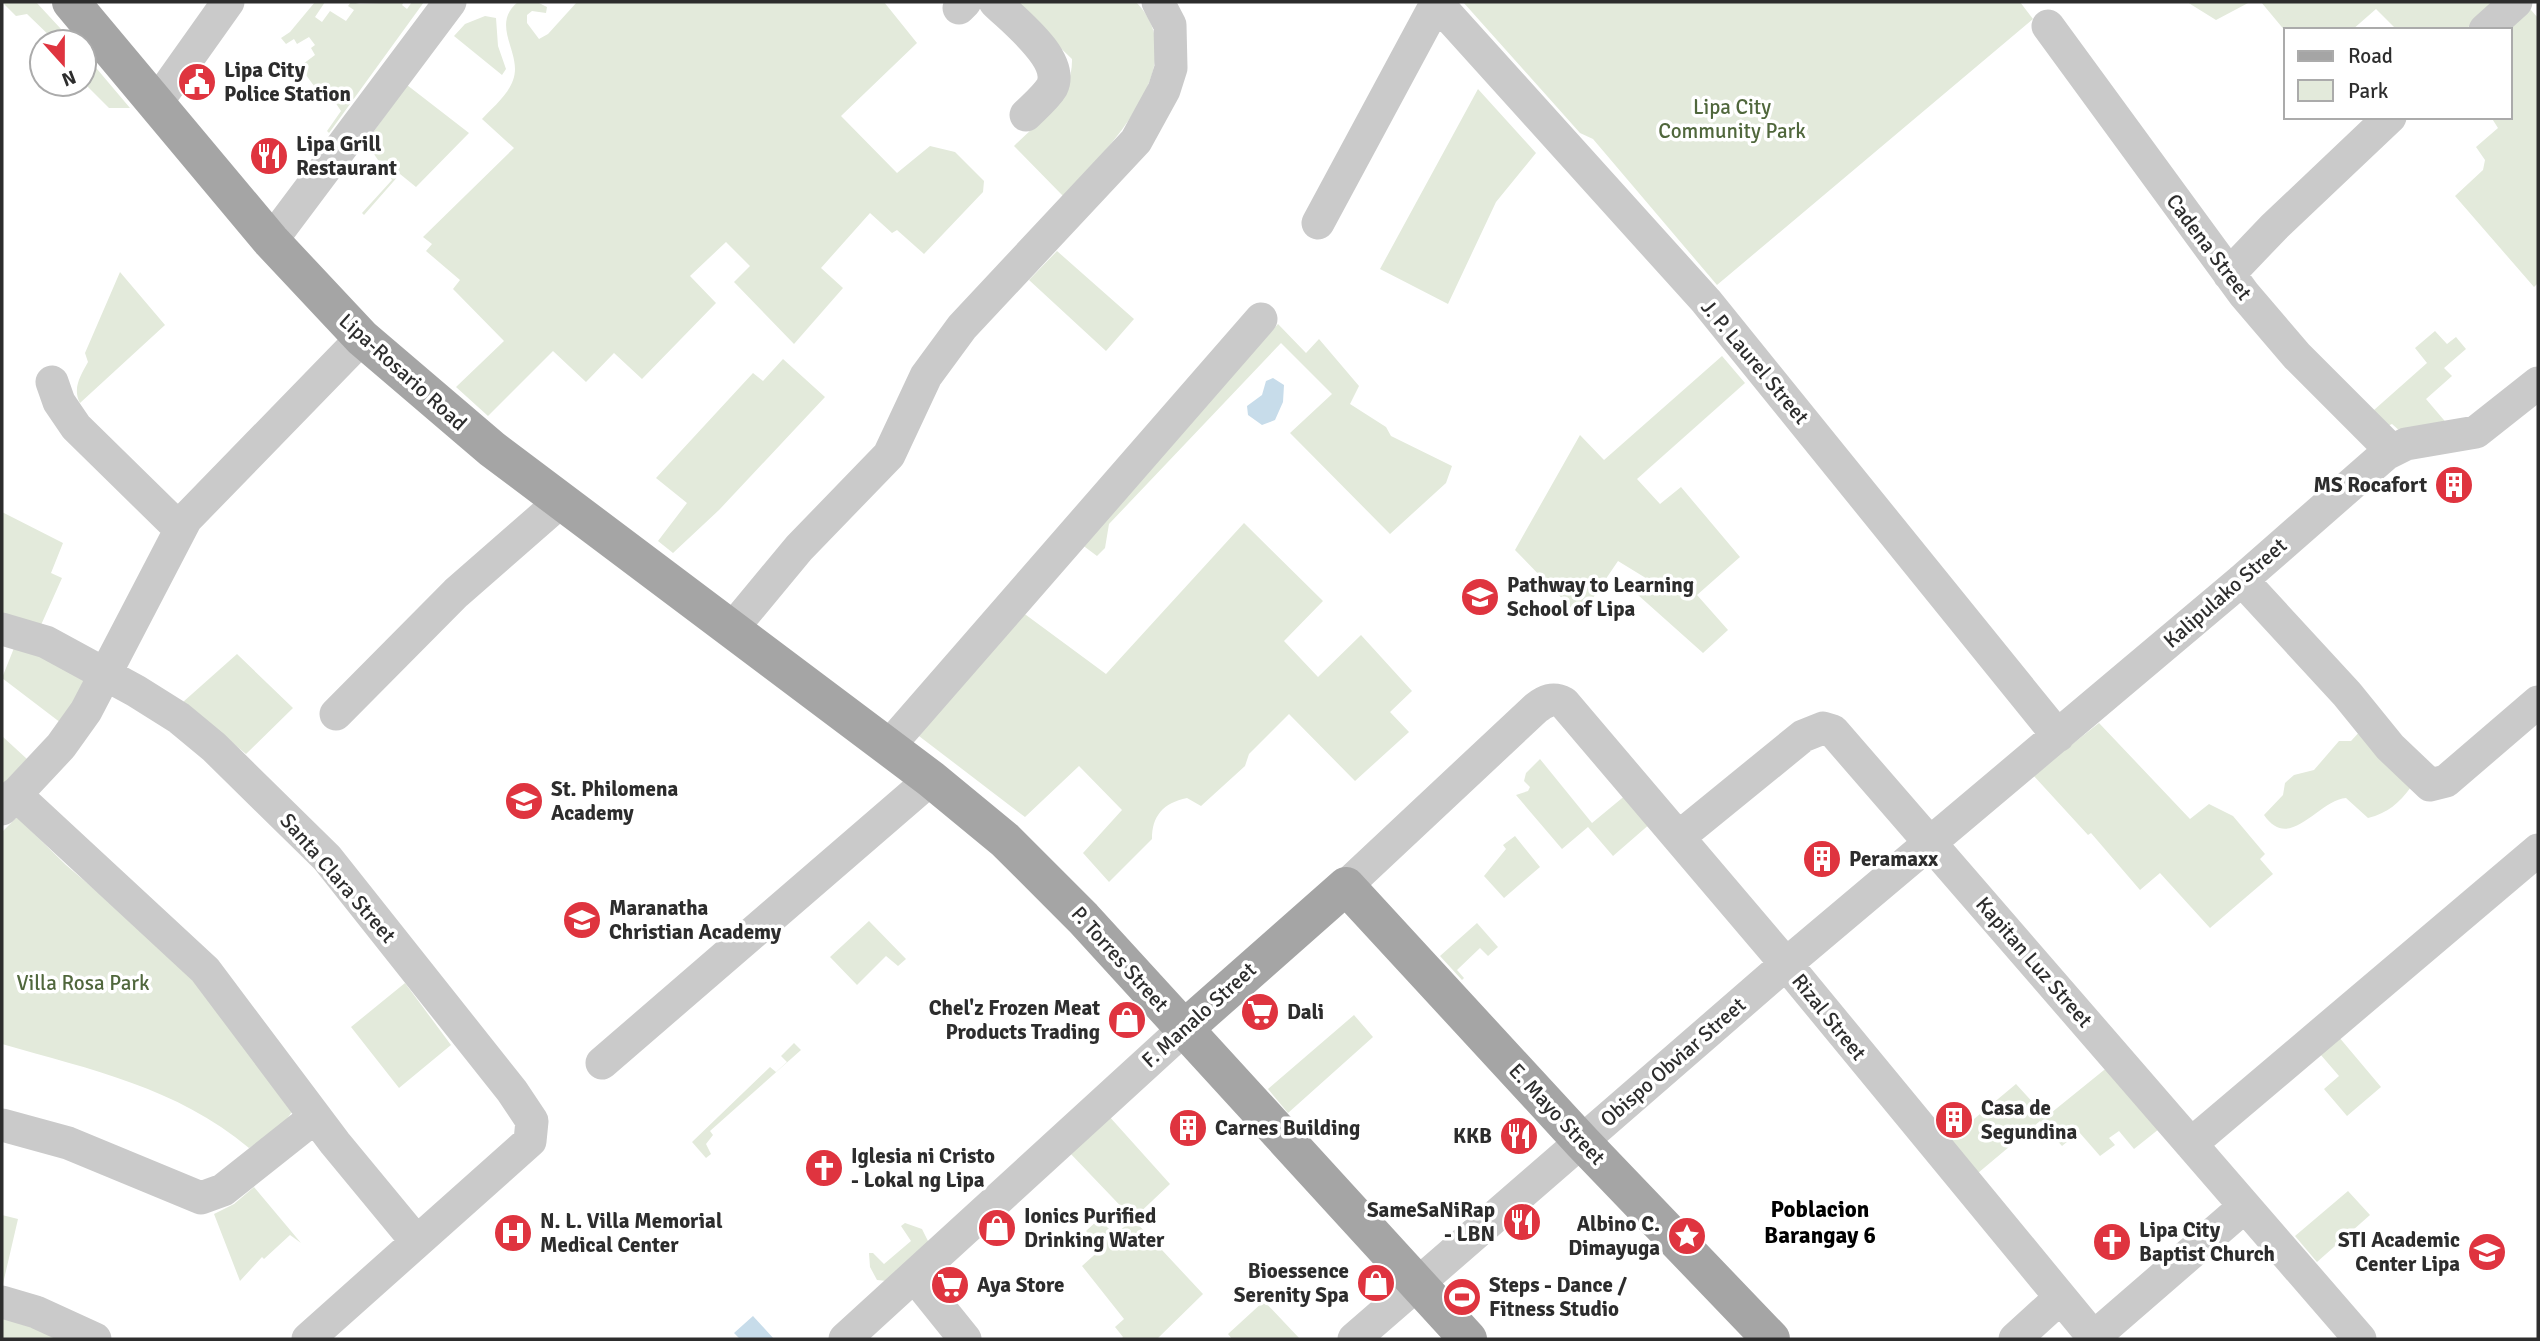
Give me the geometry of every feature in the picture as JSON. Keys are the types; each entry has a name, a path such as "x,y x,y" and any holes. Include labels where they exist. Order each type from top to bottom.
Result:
{"main road":[{"name":"Lipa-Rosario Road","path":"71,2 271,241 362,338 444,411 794,678"},
{"name":"P. Torres Street","path":"794,678 931,779 987,824 1049,882 1468,1339"},
{"name":"F. Manalo Street","path":"1184,1029 1346,886"},
{"name":"E. Mayo Street","path":"1346,886 1582,1142 1771,1339"}],"street":[{"path":"157,102 228,2"},
{"path":"271,241 450,2"},
{"path":"995,2 1040,47 1053,64 1056,75 1051,89 1026,116"},
{"path":"731,631 799,548 889,455 926,376 962,327 1136,141 1164,90 1171,68 1170,25 1158,2"},
{"path":"1318,223 1436,2"},
{"name":"J. P. Laurel Street","path":"1436,2 1706,301 2058,736"},
{"path":"2487,28 2516,2"},
{"name":"Cadena Street","path":"2048,26 2229,274 2297,356 2391,450"},
{"path":"2229,274 2274,227 2388,119"},
{"path":"888,747 1261,319"},
{"path":"308,1339 416,1241 315,1117 205,970 8,801 73,730 106,676 163,566 179,528 362,338"},
{"path":"52,382 59,402 76,427 179,528"},
{"name":"Kalipulako Street","path":"1932,843 2391,450 2406,444 2476,432 2538,383"},
{"path":"336,714 456,593 560,502"},
{"path":"2242,580 2347,694 2390,747 2430,785 2446,781 2538,702"},
{"name":"Santa Clara Street","path":"2,629 47,642 179,718 214,747 311,841 512,1091 532,1121 530,1141 416,1241"},
{"name":"Rizal Street","path":"1558,699 1786,964 2095,1338"},
{"name":"F. Manalo Street","path":"1346,886 1536,708 1545,701 1558,699"},
{"name":"Kapitan Luz Street","path":"1679,837 1803,736 1823,728 1842,738 2360,1339"},
{"path":"603,1063 931,779"},
{"name":"Obispo Obviar Street","path":"1354,1339 1786,964 1932,843"},
{"path":"2191,1144 2538,850"},
{"name":"F. Manalo Street","path":"845,1339 1184,1029"},
{"path":"2,1125 68,1143 201,1198 223,1190 315,1117"},
{"path":"2095,1338 2244,1207"},
{"path":"915,1277 965,1339"},
{"path":"2015,1339 2060,1298"},
{"path":"2,1302 36,1312 96,1339"}],"green space":[{"path":"2,2 36,2 60,28 42,28 27,14 16,16"},
{"path":"315,2 325,2 315,17 322,22 330,11 346,21 354,10 348,6 351,2 404,2 402,5 407,9 412,2 424,2 329,133 327,131 341,111 327,90 320,94 303,71 303,64 315,55 311,48 315,45 309,37 297,44 294,39 286,44 281,38 290,32"},
{"path":"518,2 537,2 547,7 546,13 532,11 527,15 527,23 539,39 548,34 577,2 884,2 917,43 841,116 897,173 930,146 955,152 984,181 983,192 924,254 897,230 892,233 870,213 821,268 843,288 794,344 734,282 750,266 726,242 690,276 716,303 642,379 614,353 586,382 553,351 488,416 456,387 504,341 453,289 460,280 426,251 432,244 423,237 514,148 482,119 512,84 515,69 506,26 511,10"},
{"path":"1013,2 1136,2 1152,26 1156,52 1151,79 1138,105 1101,156 1063,196 1014,146 1044,118 1061,97 1071,73 1072,59"},
{"name":"Lipa City Community Park","path":"1463,2 2020,2 2033,19 1717,285 1593,139 1580,133"},
{"path":"2187,2 2250,2 2216,20"},
{"path":"2261,2 2495,2 2467,28 2395,28 2376,9 2354,28 2284,30"},
{"path":"2531,10 2538,18 2538,283 2534,287 2455,196 2483,170 2485,160 2476,147 2498,128 2492,119 2512,119 2512,28 2505,28 2524,11"},
{"path":"485,16 496,18 498,46 506,69 502,75 454,36 465,24"},
{"path":"98,70 130,108 109,108 98,97"},
{"path":"407,85 469,133 416,187 400,174 364,215 362,213 392,180 369,147 374,142 369,138"},
{"path":"1478,89 1536,153 1496,202 1448,304 1380,269"},
{"path":"1057,251 1134,319 1106,351 1029,280"},
{"path":"120,272 165,325 80,403 77,387 88,362 85,353"},
{"path":"1278,324 1306,353 1319,339 1359,386 1350,404 1386,427 1391,436 1452,466 1446,483 1390,534 1290,433 1332,394 1281,343 1109,524 1105,548 1097,556 1077,541"},
{"path":"2435,331 2447,344 2456,337 2466,349 2444,368 2452,376 2426,399 2449,426 2401,432 2392,424 2381,429 2374,410 2427,363 2415,348"},
{"path":"1722,356 1745,383 1637,479 1660,504 1681,487 1740,557 1697,595 1728,630 1703,653 1638,595 1649,580 1618,561 1580,617 1515,550 1580,435 1604,460"},
{"path":"783,359 825,397 719,510 673,553 658,541 687,503 656,478 753,373 763,381"},
{"path":"2,512 63,543 51,573 62,578 41,625 2,613"},
{"path":"1244,523 1323,601 1284,641 1318,677 1361,635 1412,691 1390,712 1409,732 1355,781 1289,714 1249,754 1245,766 1201,806 1187,798 1165,807 1154,824 1152,839 1109,882 1083,853 1122,810 1079,766 1025,817 915,733 1022,612 1106,674"},
{"path":"16,643 85,681 61,723 2,678"},
{"path":"237,654 293,708 246,754 183,702"},
{"path":"2099,723 2190,819 2209,804 2233,816 2265,854 2260,859 2273,874 2210,928 2160,873 2140,890 2091,833 2088,835 2033,775"},
{"path":"2363,728 2411,787 2392,807 2368,818 2346,798 2325,807 2294,827 2284,829 2274,825 2264,815 2283,795 2285,783 2294,775 2314,770 2339,741 2351,741"},
{"path":"2,736 27,759 2,786"},
{"path":"1540,759 1592,823 1627,794 1651,823 1613,856 1588,827 1562,849 1516,795 1528,791 1530,787 1524,781 1526,773"},
{"name":"Villa Rosa Park","path":"17,817 66,865 185,967 294,1109 279,1130 249,1148 221,1127 162,1095 100,1072 2,1044 2,832"},
{"path":"1515,836 1540,867 1504,898 1484,876 1506,849 1503,845"},
{"path":"869,921 906,959 898,966 886,956 857,985 830,957"},
{"path":"1477,923 1498,947 1488,956 1480,948 1457,970 1464,978 1462,980 1440,956"},
{"path":"405,983 451,1045 399,1088 351,1027"},
{"path":"1354,1015 1373,1037 1288,1113 1268,1089"},
{"path":"2333,1030 2381,1087 2347,1116 2324,1089 2339,1076 2314,1047"},
{"path":"794,1043 801,1050 710,1131 713,1135 706,1144 711,1154 706,1158 692,1142 770,1067 776,1072 787,1062 781,1056"},
{"path":"2109,1066 2159,1129 2134,1149 2119,1131 2109,1138 2115,1145 2100,1156 2079,1132 2062,1146 2040,1121 1978,1173 1950,1139 2016,1084 2046,1117"},
{"path":"1108,1115 1170,1184 1133,1219 1068,1151"},
{"path":"254,1187 301,1243 290,1235 264,1259 262,1257 240,1281 214,1214 234,1204"},
{"path":"2348,1191 2370,1215 2317,1262 2295,1236"},
{"path":"2,1215 18,1219 2,1288"},
{"path":"1099,1219 1115,1235 1133,1219 1203,1294 1157,1339 1121,1339 1123,1337 1115,1327 1124,1319 1082,1266 1102,1248 1086,1231"},
{"path":"905,1223 922,1229 929,1243 887,1281 877,1280 870,1267 869,1253 873,1253 884,1264 911,1241 901,1226"},
{"path":"1264,1301 1300,1339 1232,1339 1228,1334"},
{"path":"2,1315 60,1339 2,1339"}],"water":[{"path":"1273,378 1284,385 1283,402 1275,420 1262,425 1248,415 1247,406 1262,395 1266,381"},
{"path":"753,1316 774,1339 740,1339 734,1333"}],"place":[{"name":"Lipa City Police Station","path":"197,82"},
{"name":"Lipa Grill Restaurant","path":"269,156"},
{"name":"MS Rocafort","path":"2454,485"},
{"name":"Pathway to Learning School of Lipa","path":"1480,597"},
{"name":"St. Philomena Academy","path":"524,801"},
{"name":"Peramaxx","path":"1822,859"},
{"name":"Maranatha Christian Academy","path":"582,920"},
{"name":"Dali","path":"1260,1012"},
{"name":"Chel'z Frozen Meat Products Trading","path":"1127,1020"},
{"name":"Casa de Segundina","path":"1954,1120"},
{"name":"Carnes Building","path":"1188,1128"},
{"name":"KKB","path":"1519,1136"},
{"name":"Iglesia ni Cristo - Lokal ng Lipa","path":"824,1168"},
{"name":"SameSaNiRap - LBN","path":"1522,1222"},
{"name":"Ionics Purified Drinking Water","path":"997,1228"},
{"name":"N. L. Villa Memorial Medical Center","path":"513,1233"},
{"name":"Albino C. Dimayuga","path":"1687,1236"},
{"name":"Lipa City Baptist Church","path":"2112,1242"},
{"name":"STI Academic Center Lipa","path":"2487,1252"},
{"name":"Bioessence Serenity Spa","path":"1376,1283"},
{"name":"Aya Store","path":"950,1285"},
{"name":"Steps - Dance / Fitness Studio","path":"1462,1297"}],"district":[{"name":"Poblacion Barangay 6","path":"1820,1222"}]}
